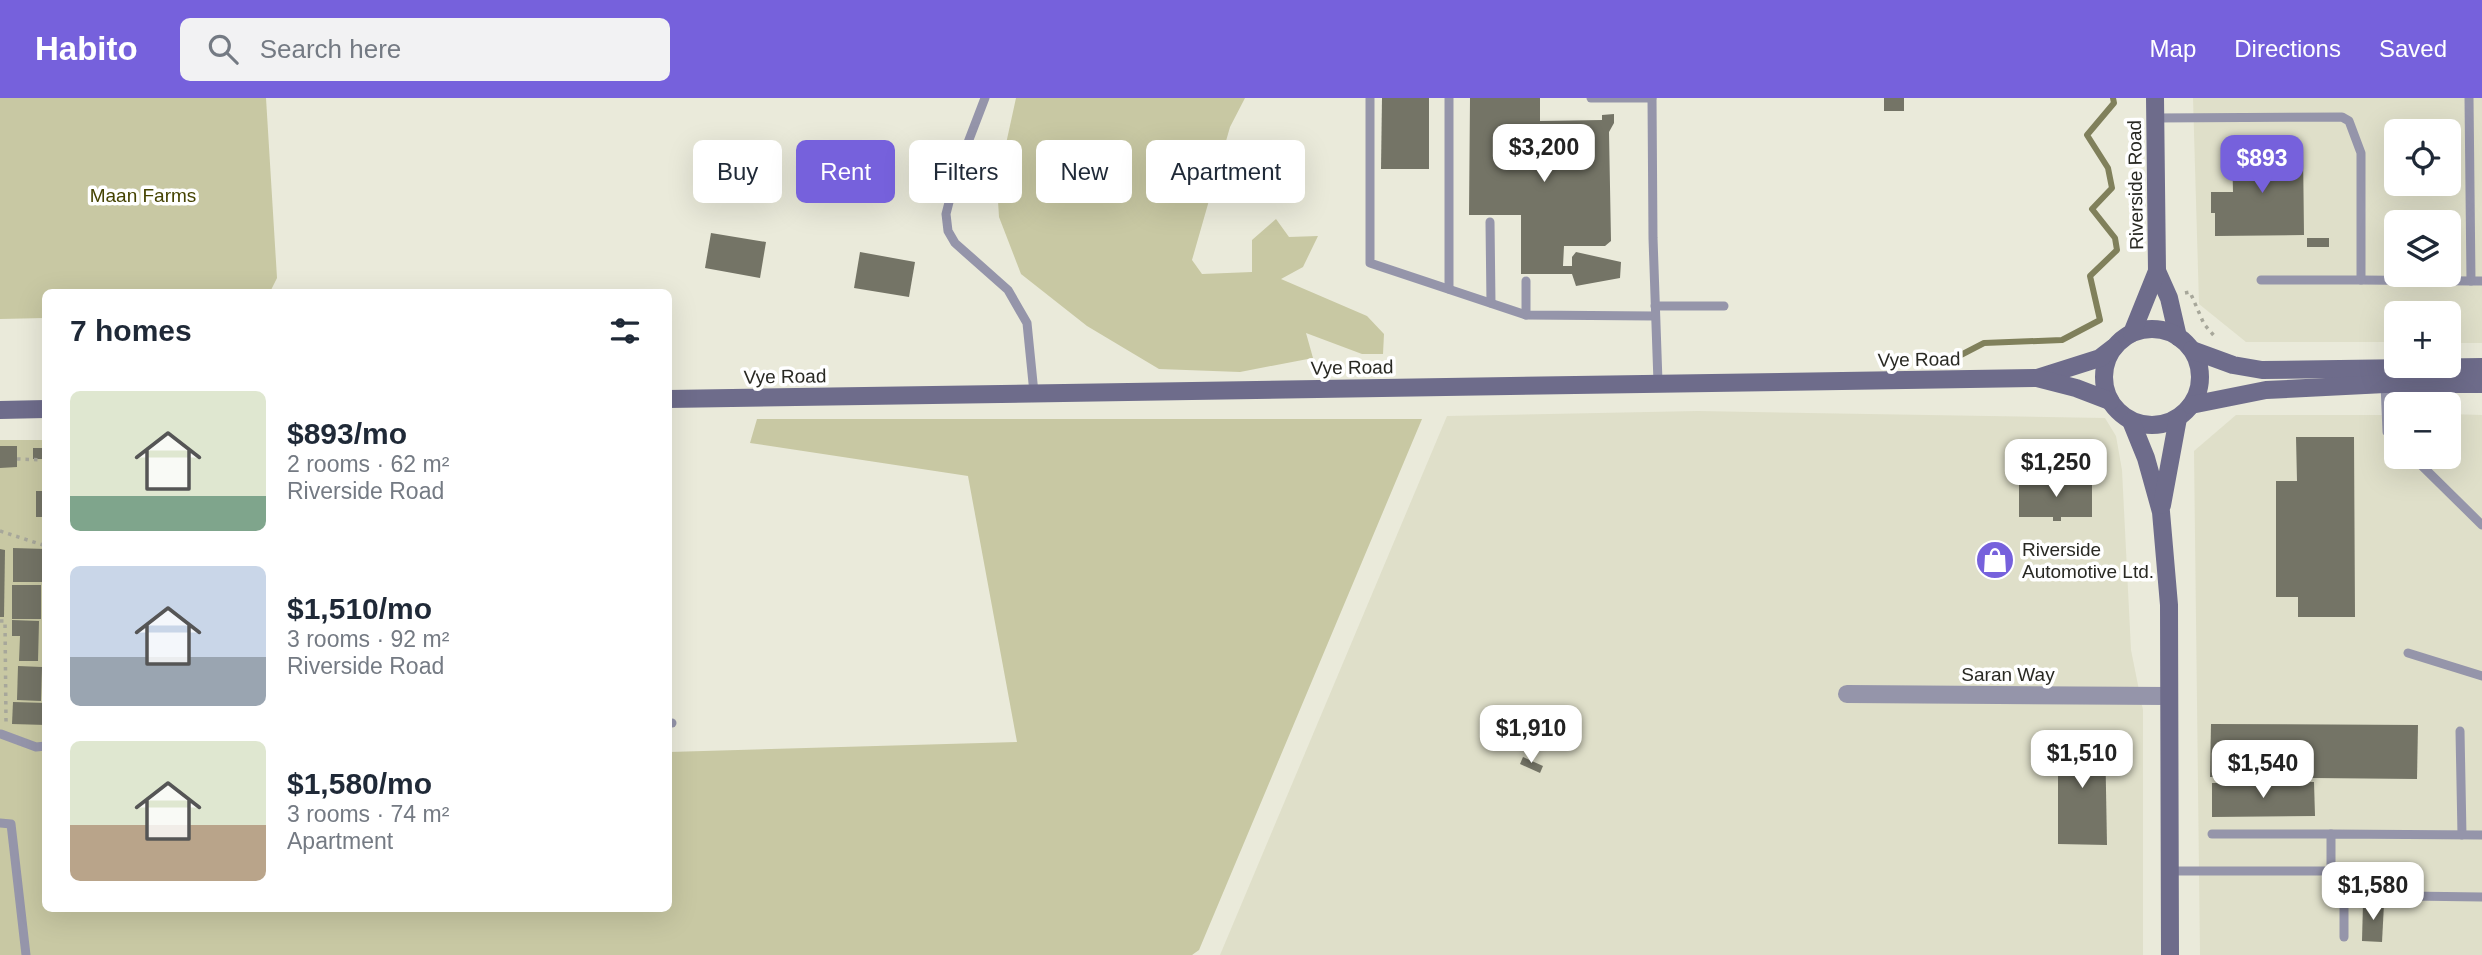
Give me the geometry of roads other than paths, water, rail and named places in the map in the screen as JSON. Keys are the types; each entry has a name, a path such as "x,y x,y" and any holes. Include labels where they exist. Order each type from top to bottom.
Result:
{"main road":[{"name":"Riverside Road","path":"2132,333 2157,271 2155,98"},
{"name":"Riverside Road","path":"2157,271 2169,298 2178,337"},
{"path":"2482,367 2262,370 2233,365 2192,350 2178,337 2164,330 2147,329 2132,333 2113,348 2104,369 2104,385 2110,401 2119,412 2131,421 2147,425 2163,424 2184,412 2266,390 2385,384 2482,384"},
{"name":"Vye Road","path":"2036,378 2100,358 2113,348"},
{"path":"2161,512 2184,412 2198,392 2198,364 2192,350"},
{"name":"Vye Road","path":"672,399 2036,378 2076,388 2110,401"},
{"path":"0,410 42,409"},
{"path":"2131,421 2146,458 2161,512 2169,605 2170,955"}],"street":[{"name":"Saran Way","path":"1847,694 2169,696"}],"lane":[{"path":"985,98 957,171 946,214 948,231 955,243 1008,290 1027,323 1034,393"},
{"path":"1370,98 1370,262 1526,315 1724,306"},
{"path":"1449,98 1450,289"},
{"path":"1591,98 1651,98 1658,382"},
{"path":"2469,98 2471,281"},
{"path":"2155,118 2346,118 2361,153 2361,280"},
{"path":"1490,222 1491,303"},
{"path":"2261,280 2482,281"},
{"path":"1526,281 1526,315"},
{"path":"2385,384 2385,392"},
{"path":"2425,469 2482,525"},
{"path":"2408,653 2482,677"},
{"path":"2460,732 2462,835"},
{"path":"3,735 36,747 42,746"},
{"path":"0,823 11,824 26,955"},
{"path":"2212,834 2482,835"},
{"path":"2332,834 2334,895 2482,897"},
{"path":"2170,871 2332,871"},
{"path":"2344,895 2344,937"}],"waterway":[{"path":"1957,357 1984,343 2062,340 2100,320 2090,276 2117,250 2115,238 2092,209 2112,188 2108,168 2087,135 2114,103 2113,98"}],"place":[{"name":"Riverside Automotive Ltd.","path":"1995,560"}],"park label":[{"name":"Maan Farms","path":"143,195"}]}
